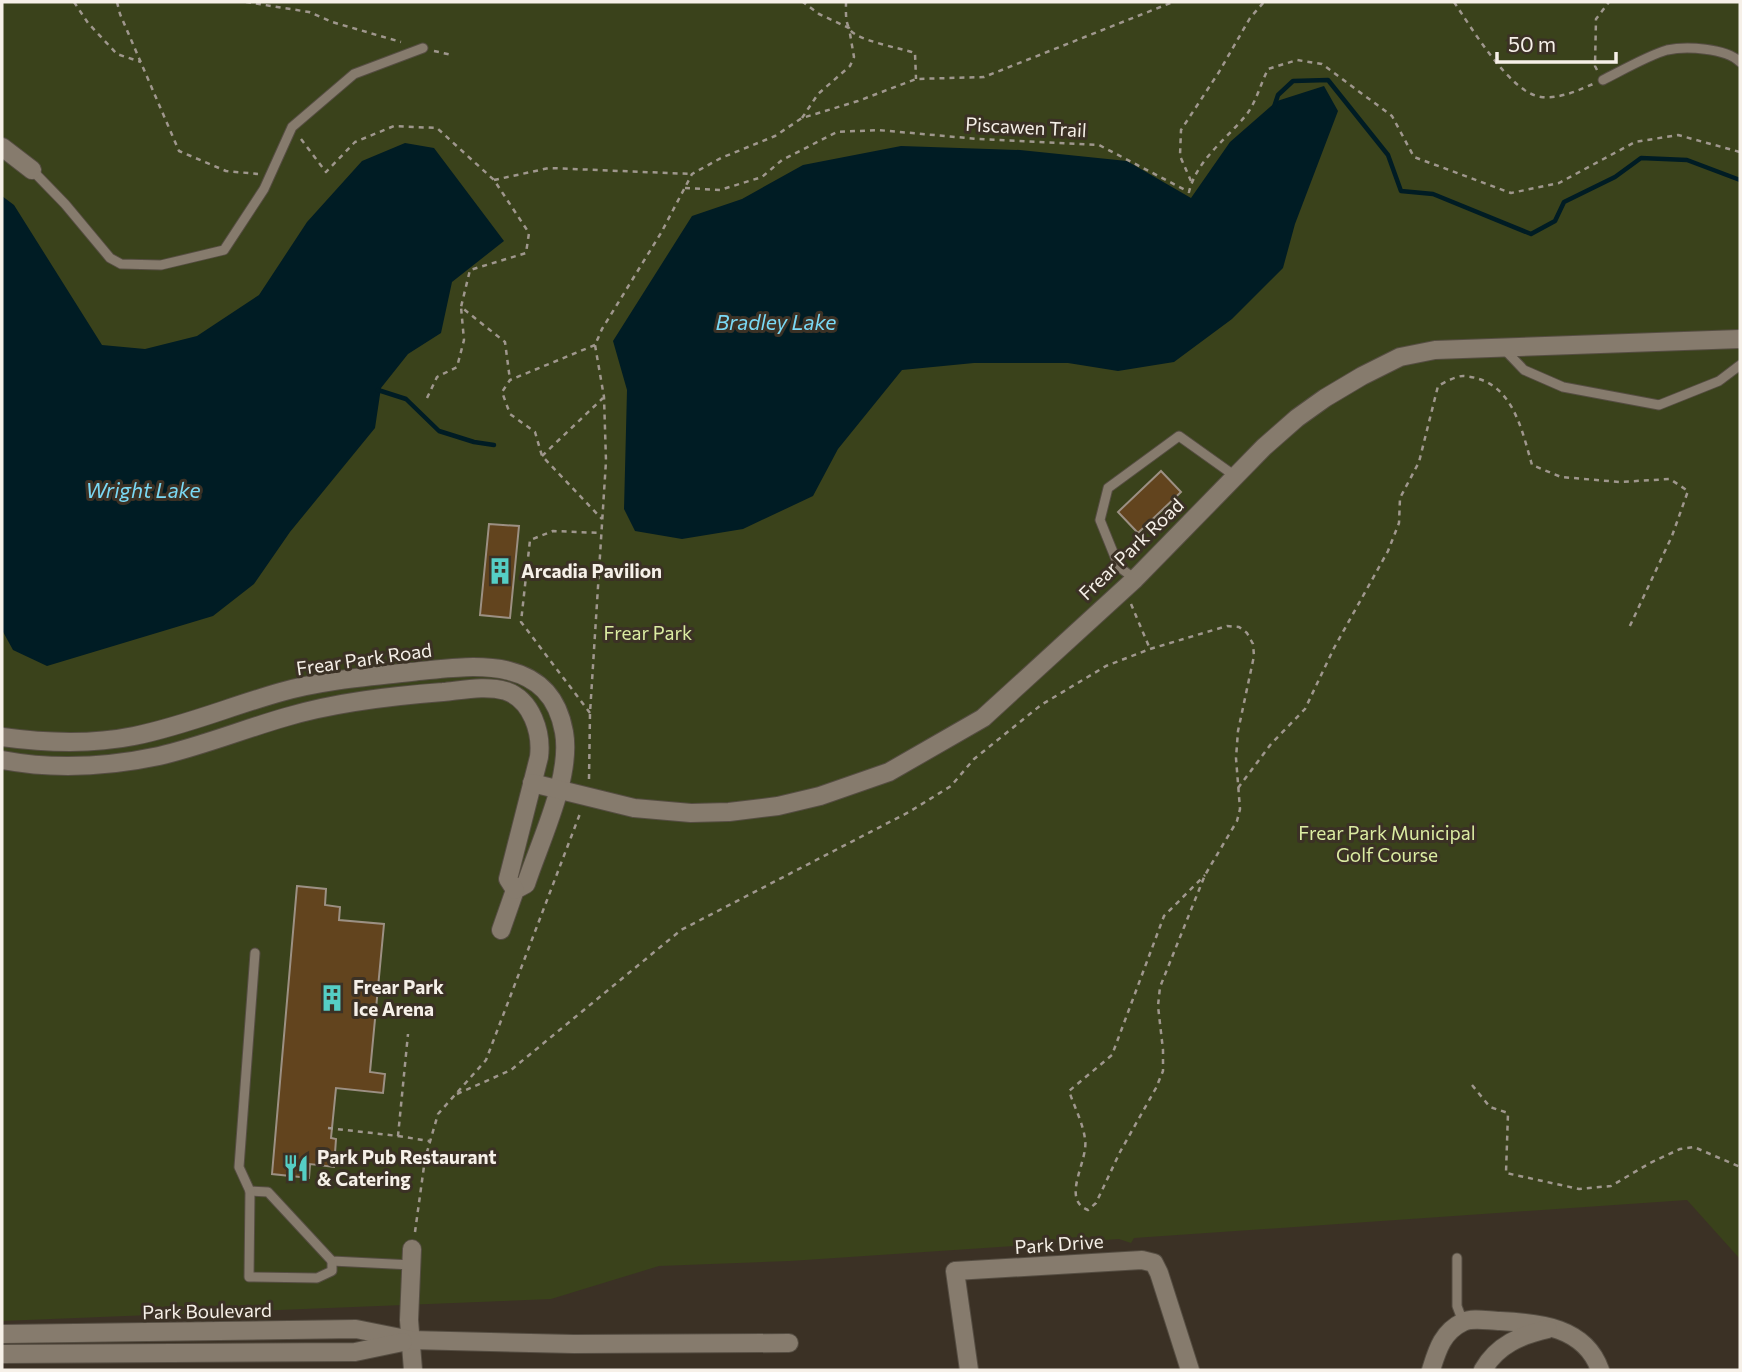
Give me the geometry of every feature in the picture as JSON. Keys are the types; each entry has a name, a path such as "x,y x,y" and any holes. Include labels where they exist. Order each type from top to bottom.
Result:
{"street":[{"path":"2,147 32,170"},
{"name":"Frear Park Road","path":"532,783 634,808 691,813 778,806 846,788 908,762 983,718 1135,579 1272,440 1325,398 1400,357 1435,350 1501,346 1740,339"},
{"name":"Frear Park Road","path":"2,737 63,743 131,737 306,686 337,680 485,666 526,677 548,696 558,713 564,731 564,772 526,884 515,890 501,930"},
{"name":"Frear Park Road","path":"2,760 76,768 118,763 161,755 318,708 426,693 489,688 505,691 518,698 534,720 541,743 508,879 515,890"},
{"path":"412,1257 409,1320 413,1370"},
{"name":"Park Drive","path":"969,1370 955,1271 1142,1260 1154,1263 1159,1273 1191,1370"},
{"path":"1431,1370 1439,1343 1463,1322 1476,1320 1536,1323 1575,1336 1587,1347 1600,1370"},
{"path":"1483,1370 1489,1360 1511,1340 1554,1328"},
{"name":"Park Boulevard","path":"2,1334 356,1329 411,1340 574,1344 789,1343"},
{"path":"221,1332 222,1370"},
{"path":"37,1333 37,1362"},
{"name":"Park Boulevard","path":"2,1354 37,1362 221,1351 355,1352 411,1340"}],"lane":[{"path":"32,170 65,204 110,258 121,264 161,265 224,250 264,188 292,127 354,74 423,48"},
{"path":"1602,80 1667,51 1702,49 1734,55 1740,62"},
{"path":"1501,346 1524,370 1563,387 1659,405 1719,381 1740,365"},
{"path":"1135,579 1119,567 1100,520 1108,488 1179,436 1235,476"},
{"path":"250,1191 268,1192 332,1261 332,1271 317,1278 249,1276 250,1191 239,1167 255,953"},
{"path":"332,1261 412,1257"},
{"path":"1457,1258 1457,1306 1463,1322"}],"path":[{"path":"74,2 88,23 117,54 141,62"},
{"path":"117,2 179,151 226,172 270,175"},
{"path":"246,2 309,12 332,22 452,55"},
{"path":"803,2 819,14 849,28 857,36 915,52 916,79"},
{"path":"802,118 818,94 850,66 854,57 846,2"},
{"path":"494,180 549,168 692,174 721,158 775,136 802,118 916,79 985,77 1173,2"},
{"path":"1191,181 1180,156 1181,130 1250,19 1264,2"},
{"path":"1454,2 1505,75 1538,97 1566,95 1602,80 1595,66 1596,19 1609,2"},
{"path":"1191,181 1205,159 1249,112 1268,69 1297,60 1322,64 1392,116 1414,157 1511,193 1559,183 1635,142 1678,135 1740,152"},
{"path":"292,127 326,172 355,142 394,125 438,128 494,180 530,233 526,253 470,270 461,307 464,340 457,367 437,377 427,398"},
{"name":"Piscawen Trail","path":"685,188 720,190 762,177 782,160 837,132 878,130 978,139 1099,145 1184,191 1188,192 1191,181"},
{"path":"589,782 590,713 606,461 604,397 595,345 661,233 692,174"},
{"path":"461,307 505,342 510,380"},
{"path":"595,345 510,380 502,392 510,414 535,432 542,456 602,519"},
{"path":"1238,788 1271,744 1304,709 1334,648 1388,551 1399,523 1399,498 1419,462 1438,386 1461,375 1491,384 1515,410 1532,465 1561,477 1620,482 1670,479 1688,491 1672,536 1628,630"},
{"path":"542,456 604,397"},
{"path":"590,713 521,622 530,540 553,531 601,533"},
{"path":"1128,596 1150,649"},
{"path":"457,1094 511,1070 681,930 909,812 951,786 974,759 1041,705 1106,666 1150,649 1227,626 1239,627 1247,633 1253,644 1254,656 1238,731 1236,758 1240,808 1237,821 1205,875 1160,988 1158,1006 1163,1071 1096,1203 1088,1210 1075,1198 1075,1187 1085,1155 1085,1139 1069,1091 1112,1055 1164,916 1205,875"},
{"path":"412,1257 424,1169 438,1114 486,1060 582,808"},
{"path":"398,1136 408,1034"},
{"path":"1472,1085 1490,1107 1508,1113 1506,1173 1579,1189 1611,1186 1650,1163 1680,1149 1694,1147 1740,1167"},
{"path":"328,1128 430,1141"}],"green space":[{"name":"Frear Park","path":"2,2 1740,2 1740,1259 1687,1200 1134,1238 1131,1243 1119,1239 790,1261 659,1266 551,1299 2,1321"}],"water":[{"name":"Bradley Lake","path":"1324,86 1338,111 1295,224 1283,268 1232,319 1174,362 1118,371 1068,363 974,363 902,370 838,449 813,496 743,529 682,539 635,531 624,509 627,390 613,341 692,216 742,199 803,165 901,146 1020,150 1127,161 1191,198 1230,142 1277,101"},
{"name":"Wright Lake","path":"405,143 434,148 504,241 452,282 441,333 408,354 381,388 375,428 290,532 254,584 213,616 47,666 13,650 2,630 2,196 14,205 102,345 145,349 197,336 259,295 307,222 362,161"}],"building":[{"path":"1161,471 1181,492 1138,533 1118,512"},
{"name":"Arcadia Pavilion","path":"489,524 519,526 510,618 480,615"},
{"name":"Frear Park Ice Arena","path":"297,886 326,889 325,905 340,907 339,920 384,924 370,1072 385,1074 383,1093 336,1088 331,1138 336,1139 334,1167 310,1164 309,1178 272,1174"}],"waterway":[{"path":"1274,107 1278,95 1293,81 1328,80 1388,155 1401,191 1433,194 1531,234 1555,221 1564,202 1615,177 1641,158 1687,160 1740,180"},
{"path":"378,390 406,399 439,431 494,445"}],"place":[{"name":"Arcadia Pavilion","path":"500,571"},
{"name":"Frear Park Ice Arena","path":"332,998"},
{"name":"Park Pub Restaurant & Catering","path":"296,1168"}],"park label":[{"name":"Frear Park Municipal Golf Course","path":"1387,844"}]}
